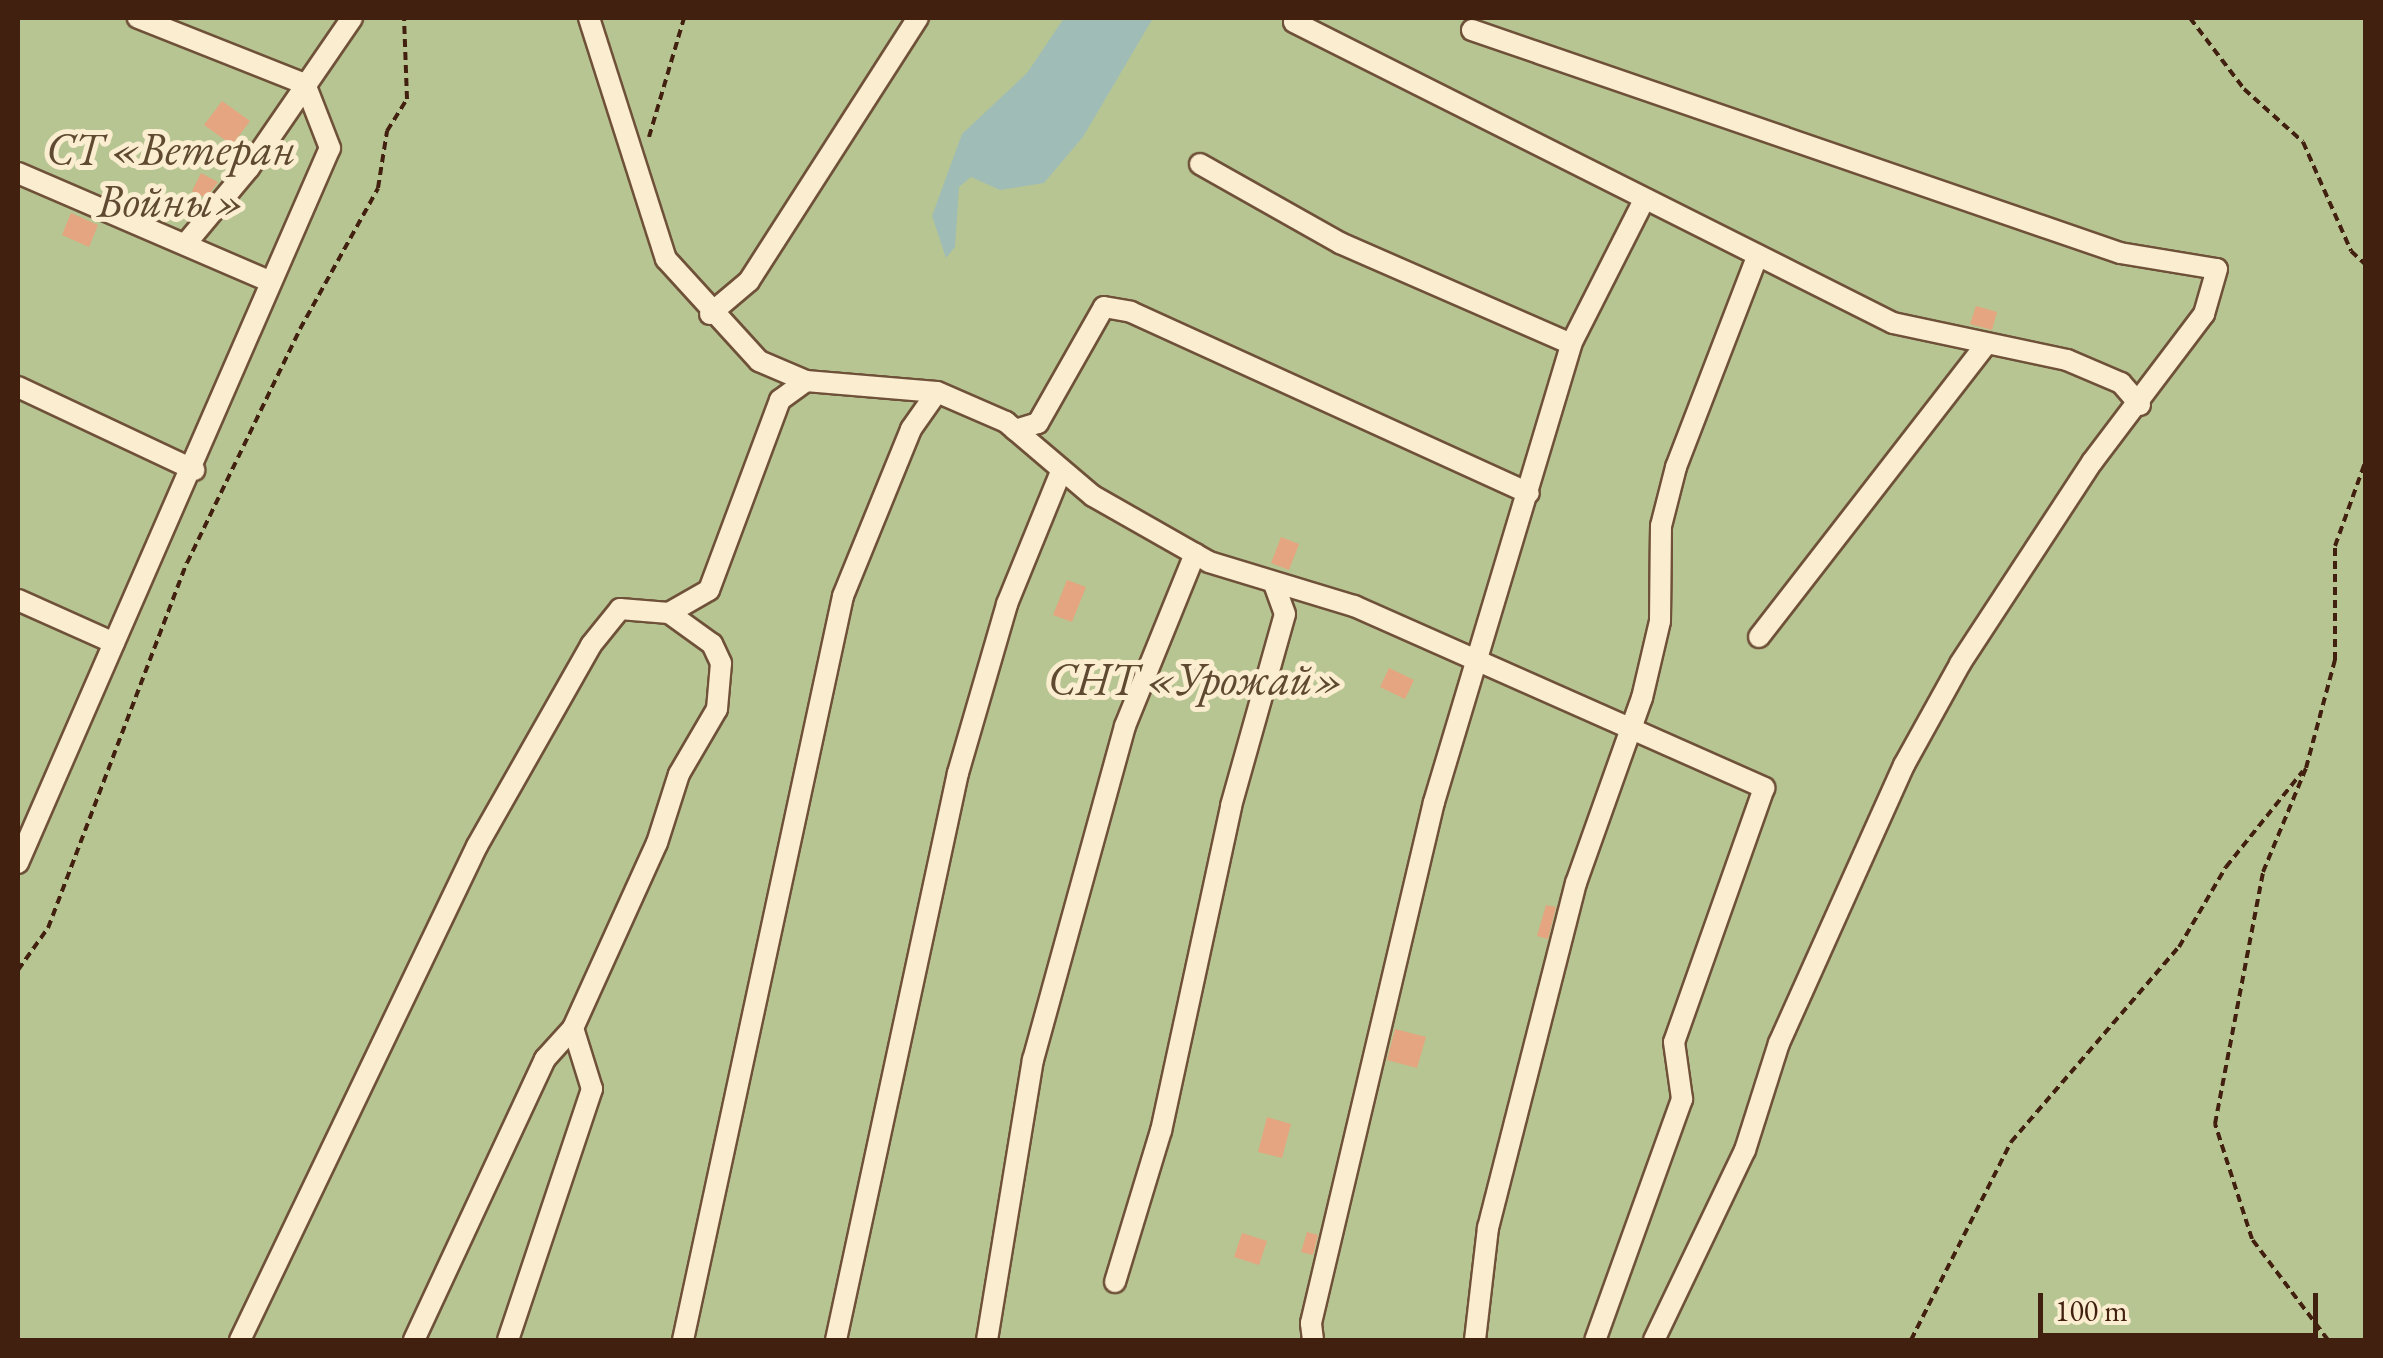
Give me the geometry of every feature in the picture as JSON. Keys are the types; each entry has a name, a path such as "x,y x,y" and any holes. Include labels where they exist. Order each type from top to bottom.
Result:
{"street":[{"path":"18,863 194,470 330,148 305,84 138,18"},
{"path":"188,241 249,168 352,18"},
{"path":"589,18 666,259 710,314 758,361 806,381 937,392 1015,430 1061,472 1194,554 1275,586 1354,606 1632,726 1764,788 1674,1042 1682,1100 1595,1340"},
{"path":"710,314 748,281 918,18"},
{"path":"1294,22 1642,202 1697,221 1893,323 1985,346 2067,360 2121,383 2140,405"},
{"path":"1472,30 2120,253 2217,269 2204,314 2140,405 2092,462 1960,664 1904,766 1779,1043 1745,1150 1654,1340"},
{"path":"1200,164 1340,243 1570,344"},
{"path":"18,174 188,241 271,282"},
{"path":"1314,1340 1311,1323 1434,802 1480,662 1570,344 1642,202"},
{"path":"1474,1340 1488,1228 1576,883 1632,726 1660,621 1661,526 1672,482 1758,255"},
{"path":"1015,430 1038,423 1104,307 1131,312 1529,493"},
{"path":"1759,637 1985,346"},
{"path":"669,613 709,590 780,400 806,381"},
{"path":"18,387 194,470"},
{"path":"684,1340 843,596 911,429 937,392"},
{"path":"836,1340 958,773 1007,604 1061,472"},
{"path":"987,1340 1033,1060 1125,726 1194,554"},
{"path":"1115,1282 1161,1131 1231,806 1285,614 1275,586"},
{"path":"18,600 114,644"},
{"path":"240,1340 477,846 582,660 620,609 669,613 712,644 722,663 717,710 679,774 658,843 572,1028 545,1059 414,1340"},
{"path":"18,803 39,813"},
{"path":"508,1340 592,1089 572,1028"}],"path":[{"path":"18,970 48,928 186,563 300,329 378,188 387,130 407,99 404,18"},
{"path":"647,148 684,18"},
{"path":"2190,18 2244,89 2303,142 2351,251 2366,265"},
{"path":"2328,1340 2252,1239 2215,1124 2263,872 2306,768 2334,660 2335,546 2366,460"},
{"path":"1911,1340 2011,1142 2179,946 2226,867 2306,768"}],"green space":[{"name":"СНТ «Урожай»","path":"18,18 2365,18 2365,1340 18,1340"}],"water":[{"path":"1064,18 1153,18 1083,137 1044,183 1000,190 971,177 959,187 955,247 946,258 932,216 962,134 1027,73"}],"building":[{"path":"222,101 250,121 232,145 204,125"},
{"path":"201,173 218,182 206,198 192,191"},
{"path":"71,213 98,225 89,247 62,235"},
{"path":"1976,306 1997,312 1992,330 1970,324"},
{"path":"1281,537 1299,544 1289,570 1271,563"},
{"path":"1067,580 1086,587 1072,622 1053,615"},
{"path":"1389,668 1414,680 1405,699 1380,687"},
{"path":"1546,905 1556,907 1548,939 1537,936"},
{"path":"1395,1029 1426,1037 1417,1068 1387,1060"},
{"path":"1267,1117 1291,1124 1282,1158 1258,1152"},
{"path":"1307,1232 1318,1235 1313,1255 1301,1252"},
{"path":"1242,1233 1267,1241 1259,1265 1234,1257"}],"park label":[{"name":"СТ «Ветеран Войны»","path":"171,175"}]}
